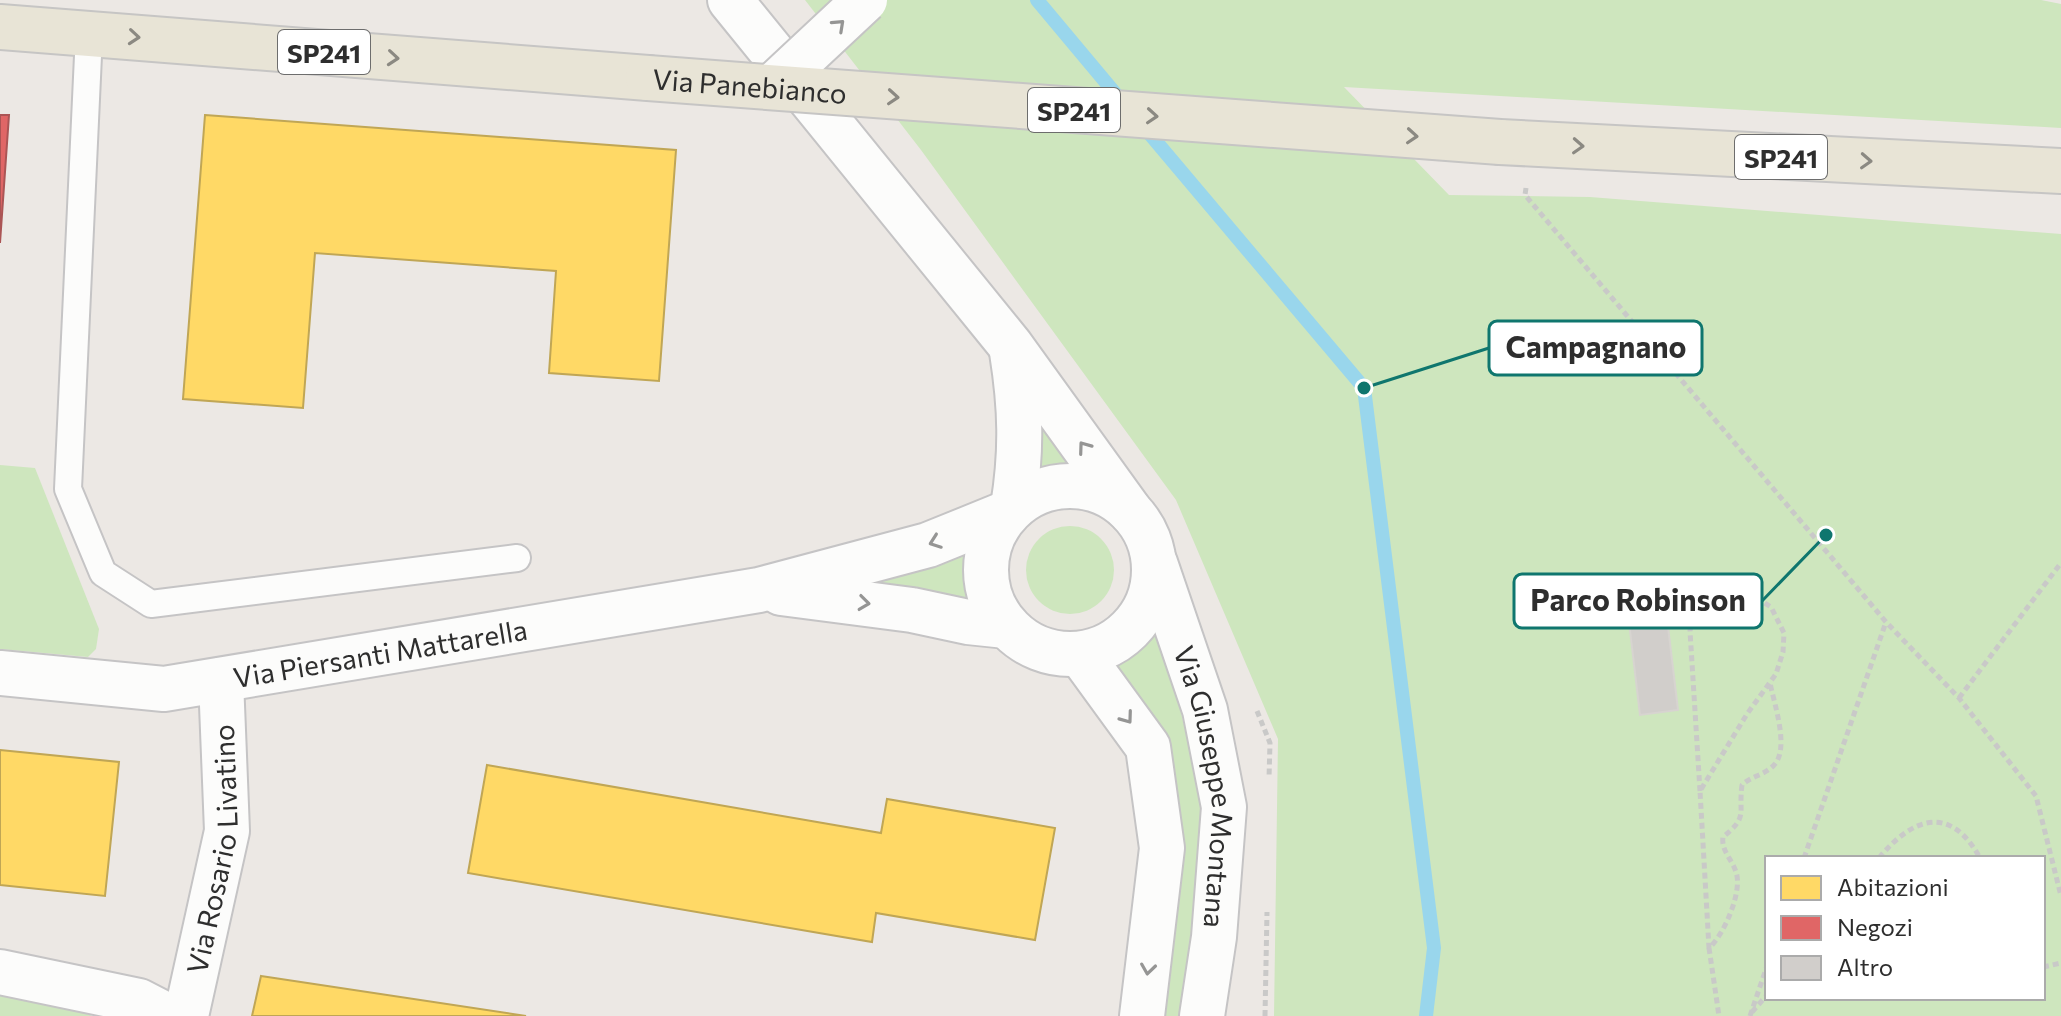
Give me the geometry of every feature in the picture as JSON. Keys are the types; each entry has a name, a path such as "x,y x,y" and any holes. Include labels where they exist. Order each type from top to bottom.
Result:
{"main road":[{"name":"Via Panebianco","path":"0,27 1500,142 2061,171"}],"street":[{"path":"730,0 1011,346 1147,534 1155,563 1154,588 1144,613 1127,633 1106,648 1081,655 1053,654 1027,644 1006,626 993,606 986,582 986,557 994,534 1010,510 1019,473 1021,436 1018,388 1011,346"},
{"path":"772,87 865,0"},
{"path":"1010,510 1035,493 1060,486 1086,487 1110,495 1130,511"},
{"name":"Via Piersanti Mattarella","path":"0,673 164,689 221,680 759,590 928,545 1010,510"},
{"name":"Via Giuseppe Montana","path":"1155,563 1205,710 1224,807 1214,937 1202,1016"},
{"name":"Via Piersanti Mattarella","path":"759,590 1006,626"},
{"name":"Via Giuseppe Montana","path":"1081,655 1148,747 1162,848 1142,1016"},
{"name":"Via Rosario Livatino","path":"186,1016 227,831 221,680"},
{"path":"0,972 139,1001 168,1016"}],"lane":[{"path":"89,34 68,489 103,573 151,604 517,558"}],"path":[{"path":"1525,195 1886,622 1959,698 2036,796 2061,896"},
{"path":"1959,698 2061,563"},
{"path":"1700,791 1781,663 1784,633 1771,607 1749,593 1724,593 1710,597 1693,614 1690,631 1709,948 1719,1016"},
{"path":"1805,856 1886,622"},
{"path":"1709,948 1718,941 1727,924 1738,882 1736,870 1722,846 1723,837 1741,819 1742,785 1774,766 1780,758 1781,739 1770,683"},
{"path":"1881,856 1893,841 1910,829 1937,823 1952,826 1964,834 1979,856"},
{"path":"1750,1016 1765,972"},
{"path":"1750,1016 1765,997"}],"green space":[{"path":"805,0 2041,0 2061,4 2061,128 1344,87 1449,195 1590,197 2061,234 2061,1016 1274,1016 1278,739 1176,500 921,150"},
{"path":"1020,369 1102,483 1073,474 1026,477"},
{"path":"0,465 35,468 99,629 96,649 88,657 0,649"},
{"path":"1070,526 1087,530 1101,539 1110,553 1114,570 1110,587 1101,601 1087,610 1070,614 1053,610 1039,601 1030,587 1026,570 1030,553 1039,539 1053,530"},
{"path":"987,530 974,569 983,605 818,586"},
{"path":"1155,610 1205,808 1188,1016 1154,1016 1173,849 1102,662 1133,644"},
{"path":"0,989 68,1006 92,1016 0,1016"}],"building: Abitazioni":[{"path":"205,115 676,150 659,381 549,373 556,271 315,253 303,408 183,399"},
{"path":"0,750 119,762 105,896 0,885"},
{"path":"487,765 881,833 887,799 1055,828 1035,940 876,913 872,942 468,873"},
{"path":"261,976 526,1016 252,1016"}],"building: Negozi":[{"path":"0,115 9,115 0,243"}],"building: Altro":[{"path":"1667,618 1678,710 1640,715 1629,622"}],"waterway":[{"path":"1037,0 1124,104"},
{"path":"1143,126 1364,388 1434,948 1426,1016"}],"place":[{"name":"Campagnano","path":"1364,388"},
{"name":"Parco Robinson","path":"1826,535"}]}
